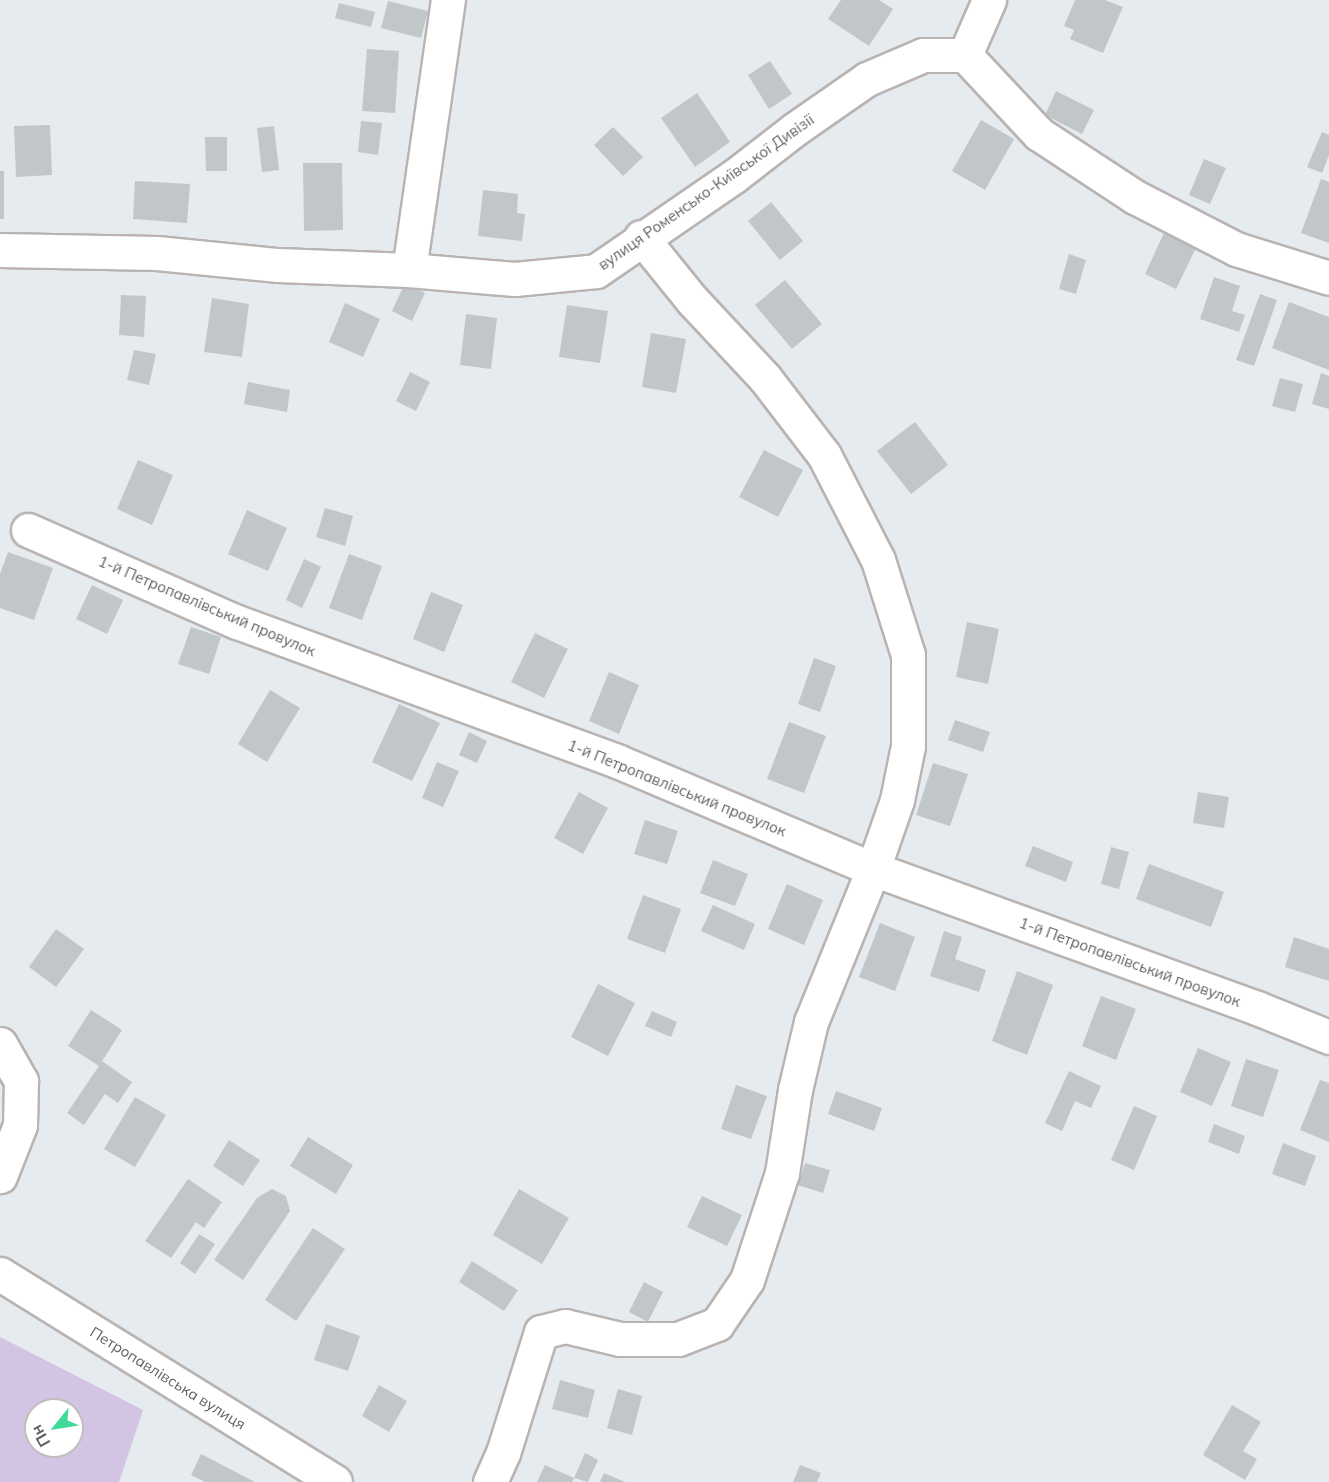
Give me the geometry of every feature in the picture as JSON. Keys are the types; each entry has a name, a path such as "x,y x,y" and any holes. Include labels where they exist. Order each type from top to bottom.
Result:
{"street":[{"path":"409,270 448,0"},
{"path":"989,0 965,55 1039,134 1135,197 1236,249 1329,278"},
{"name":"вулиця Роменсько-Київської Дивізії","path":"0,250 157,253 278,266 409,270 515,279 596,271 641,237 733,177 795,129 867,79 922,55 965,55"},
{"path":"490,1482 503,1453 541,1332 565,1326 620,1339 678,1339 717,1324 747,1280 782,1173 795,1090 812,1022 873,869 897,800 908,746 908,655 879,560 824,455 765,378 692,300 641,237"},
{"name":"1-й Петропавлівський провулок","path":"28,530 237,622 617,761 873,869 1257,1008 1329,1037"},
{"path":"0,1044 21,1081 20,1125 0,1176"},
{"name":"Петропавлівська вулиця","path":"0,1274 335,1482"}],"shaded area":[{"path":"0,1337 143,1410 119,1482 0,1482"}],"building":[{"path":"841,0 879,0 893,9 869,46 828,19"},
{"path":"1075,0 1105,0 1123,7 1103,53 1070,39 1074,30 1064,26"},
{"path":"388,1 428,11 421,38 381,28"},
{"path":"339,3 375,12 371,27 335,18"},
{"path":"367,49 399,51 395,113 362,111"},
{"path":"770,61 792,94 769,109 748,75"},
{"path":"1056,91 1094,110 1082,134 1045,115"},
{"path":"697,93 730,142 695,167 661,118"},
{"path":"981,120 1014,139 985,190 952,171"},
{"path":"361,121 382,123 378,155 358,152"},
{"path":"50,125 52,175 16,177 14,126"},
{"path":"274,126 279,170 262,172 257,128"},
{"path":"613,127 643,157 623,176 594,145"},
{"path":"1322,132 1329,135 1329,155 1322,173 1307,167"},
{"path":"205,137 227,137 227,171 206,171"},
{"path":"1204,159 1226,168 1210,204 1189,195"},
{"path":"303,163 342,163 343,230 304,231"},
{"path":"0,171 4,171 4,219 0,219"},
{"path":"1321,179 1329,182 1329,243 1301,233"},
{"path":"135,181 190,184 187,223 133,219"},
{"path":"483,190 518,194 517,213 525,214 522,241 478,236"},
{"path":"771,202 803,241 780,260 748,221"},
{"path":"1164,233 1196,248 1176,289 1145,274"},
{"path":"1069,254 1086,260 1076,294 1059,289"},
{"path":"1214,277 1240,286 1232,311 1245,315 1239,332 1200,319"},
{"path":"785,280 822,324 792,349 755,305"},
{"path":"405,283 425,293 412,321 392,311"},
{"path":"1260,294 1277,300 1254,366 1236,360"},
{"path":"121,295 146,296 144,337 119,335"},
{"path":"212,298 249,304 242,357 204,352"},
{"path":"1289,302 1329,317 1329,370 1272,348"},
{"path":"345,303 380,319 363,357 329,342"},
{"path":"567,305 608,311 600,363 559,357"},
{"path":"466,314 497,318 491,369 460,365"},
{"path":"651,333 686,339 676,393 642,387"},
{"path":"134,350 156,354 149,385 127,380"},
{"path":"410,372 430,382 416,411 396,401"},
{"path":"1321,373 1329,376 1329,409 1312,404"},
{"path":"1280,378 1303,384 1295,412 1272,406"},
{"path":"248,382 290,390 287,412 244,404"},
{"path":"915,422 948,465 911,494 877,451"},
{"path":"764,450 803,470 778,517 739,497"},
{"path":"138,460 173,475 152,525 117,509"},
{"path":"325,508 353,516 345,546 316,537"},
{"path":"247,510 287,528 268,571 228,554"},
{"path":"8,552 53,568 34,620 0,608 0,574"},
{"path":"349,554 382,566 362,620 329,608"},
{"path":"304,559 321,567 302,608 286,600"},
{"path":"92,585 123,600 107,634 76,619"},
{"path":"431,592 463,605 444,652 413,639"},
{"path":"967,622 999,629 988,684 956,677"},
{"path":"191,627 221,637 209,674 178,664"},
{"path":"535,633 568,649 544,698 511,682"},
{"path":"814,658 836,666 820,712 798,704"},
{"path":"609,672 639,685 619,734 589,721"},
{"path":"270,690 300,708 267,762 238,744"},
{"path":"399,704 440,723 412,781 372,762"},
{"path":"955,720 990,732 983,752 948,740"},
{"path":"789,722 826,736 804,793 767,779"},
{"path":"469,732 487,741 477,763 459,755"},
{"path":"437,762 459,771 443,807 422,798"},
{"path":"933,763 968,774 950,826 916,815"},
{"path":"579,792 608,808 583,854 554,838"},
{"path":"1198,792 1229,797 1224,828 1193,823"},
{"path":"645,820 678,831 667,864 634,854"},
{"path":"1033,846 1073,862 1066,882 1025,866"},
{"path":"1111,847 1129,852 1119,889 1101,884"},
{"path":"713,860 748,874 735,906 700,893"},
{"path":"1149,864 1224,892 1211,927 1136,899"},
{"path":"787,884 823,900 804,945 768,929"},
{"path":"643,895 681,909 665,953 627,939"},
{"path":"713,905 755,924 744,950 701,931"},
{"path":"880,923 915,937 895,991 859,977"},
{"path":"56,929 84,949 56,987 29,967"},
{"path":"944,931 962,937 955,959 986,970 979,992 930,976"},
{"path":"1294,937 1329,949 1329,981 1285,967"},
{"path":"1017,971 1053,985 1027,1055 992,1041"},
{"path":"598,984 635,1003 608,1056 571,1037"},
{"path":"1101,996 1136,1009 1116,1060 1082,1046"},
{"path":"91,1010 122,1030 102,1061 132,1082 118,1103 105,1094 84,1125 67,1113 99,1066 68,1046"},
{"path":"652,1011 677,1022 671,1037 645,1026"},
{"path":"1198,1048 1231,1062 1212,1106 1180,1092"},
{"path":"1246,1059 1279,1070 1263,1117 1231,1106"},
{"path":"1069,1071 1101,1086 1091,1108 1075,1101 1062,1131 1045,1123"},
{"path":"1320,1080 1329,1083 1329,1142 1300,1130"},
{"path":"736,1085 767,1096 751,1139 721,1129"},
{"path":"836,1091 882,1108 874,1131 828,1114"},
{"path":"135,1097 166,1115 135,1167 104,1149"},
{"path":"1134,1106 1157,1116 1134,1170 1111,1160"},
{"path":"1214,1124 1245,1136 1239,1154 1208,1142"},
{"path":"308,1137 353,1165 336,1194 290,1166"},
{"path":"229,1140 260,1160 243,1186 213,1166"},
{"path":"1283,1143 1316,1156 1305,1186 1272,1174"},
{"path":"805,1163 830,1170 823,1193 798,1185"},
{"path":"188,1179 222,1202 204,1228 196,1222 171,1258 145,1241"},
{"path":"272,1189 286,1196 290,1211 243,1280 214,1260 257,1198"},
{"path":"519,1189 569,1218 542,1264 493,1235"},
{"path":"702,1196 742,1215 727,1246 687,1227"},
{"path":"313,1228 345,1249 296,1321 265,1300"},
{"path":"199,1234 215,1244 195,1274 180,1263"},
{"path":"472,1261 518,1290 504,1311 459,1282"},
{"path":"644,1282 663,1292 648,1322 629,1312"},
{"path":"326,1324 360,1336 348,1371 314,1360"},
{"path":"560,1380 595,1390 588,1418 552,1409"},
{"path":"379,1385 407,1401 389,1432 362,1416"},
{"path":"618,1389 642,1396 632,1435 607,1428"},
{"path":"1232,1405 1261,1422 1243,1451 1257,1459 1245,1480 1203,1455"},
{"path":"585,1453 598,1460 588,1482 574,1478"},
{"path":"201,1454 255,1482 205,1482 191,1475"},
{"path":"545,1465 574,1478 572,1482 537,1482"},
{"path":"800,1465 821,1473 817,1482 793,1482"},
{"path":"604,1473 625,1482 600,1482"}]}
